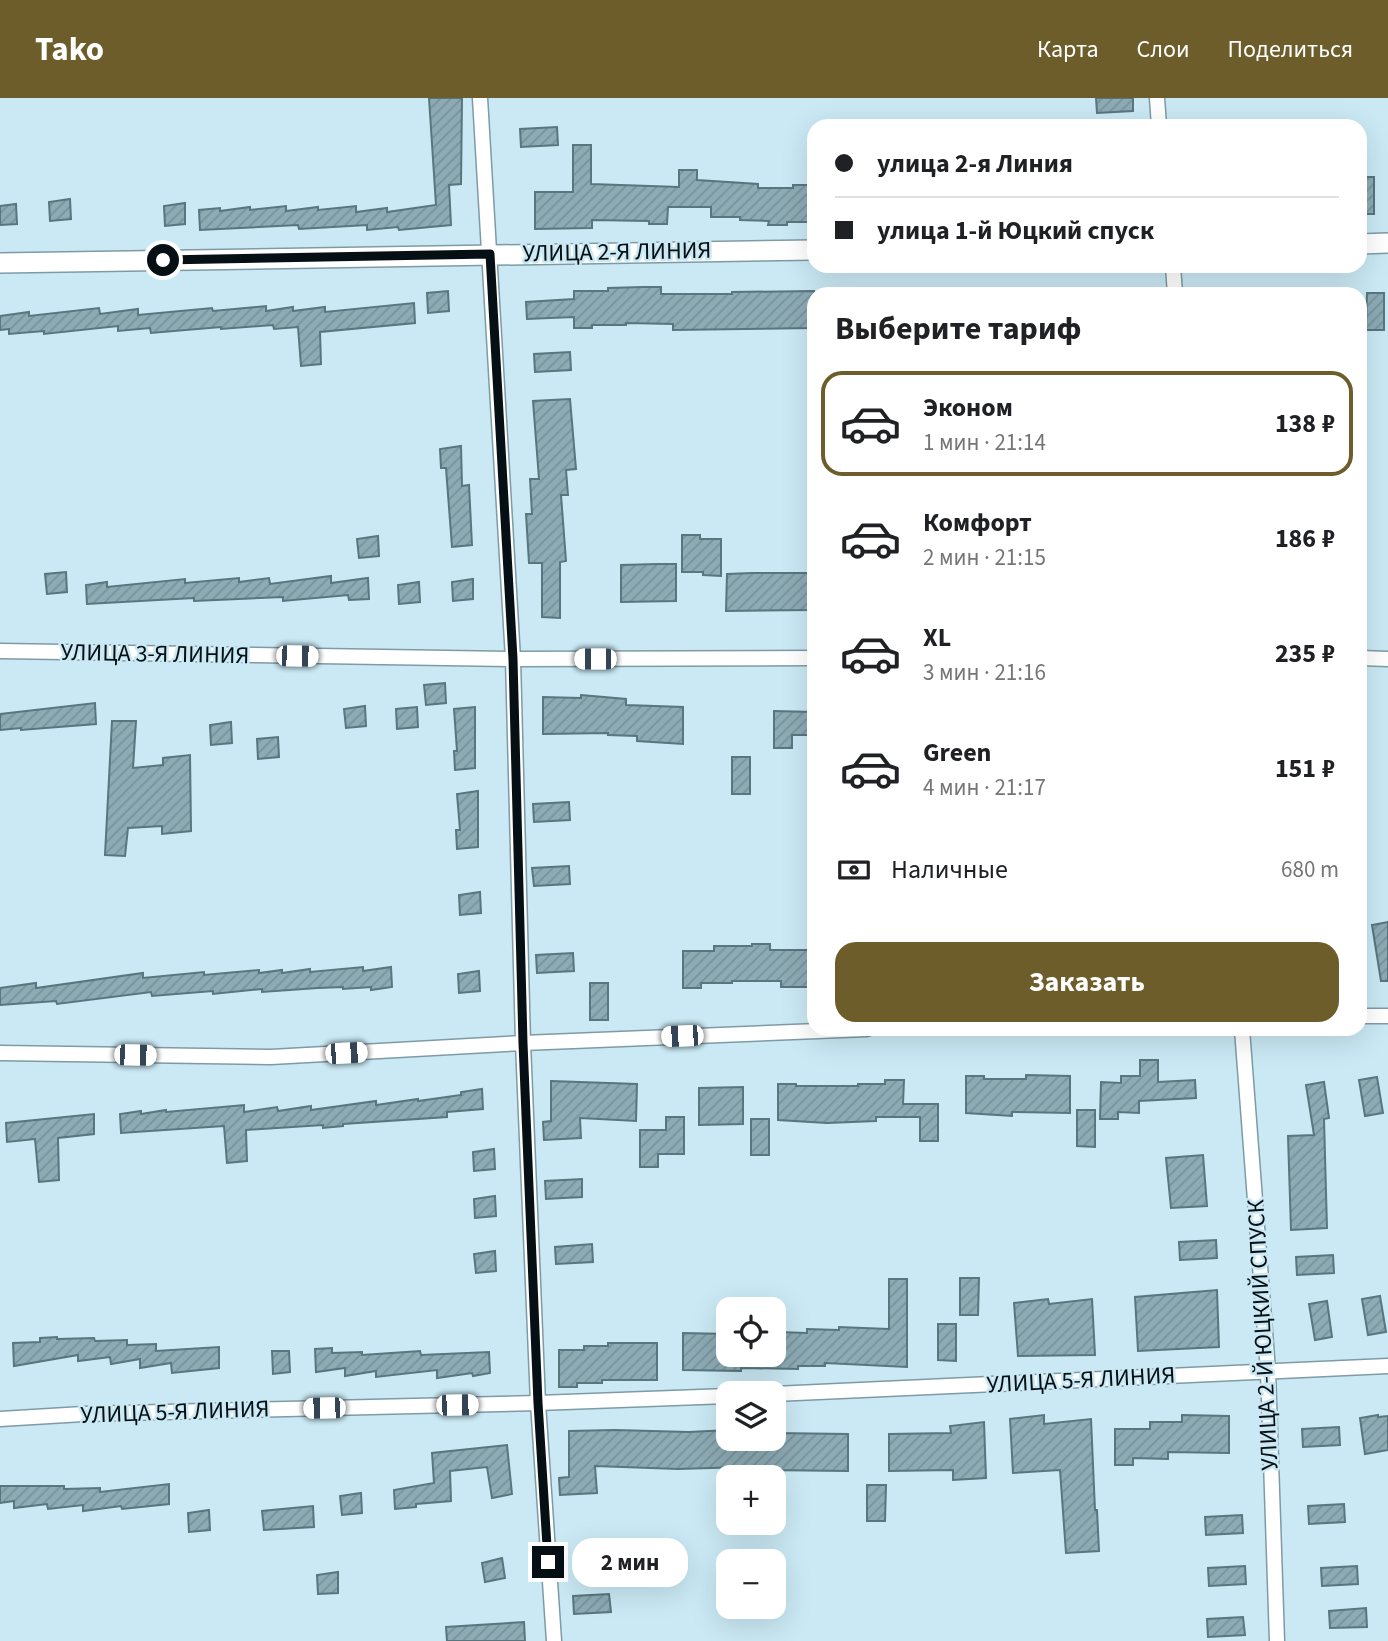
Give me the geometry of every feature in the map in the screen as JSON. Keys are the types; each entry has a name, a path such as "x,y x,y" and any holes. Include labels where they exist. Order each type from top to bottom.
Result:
{"street":[{"path":"480,98 513,659 523,1043 538,1403 554,1641"},
{"path":"1157,98 1158,119"},
{"path":"1367,244 1388,243"},
{"name":"УЛИЦА 2-Я ЛИНИЯ","path":"0,263 807,250"},
{"name":"УЛИЦА 3-Я ЛИНИЯ","path":"0,651 513,659 807,658"},
{"path":"1367,658 1388,659"},
{"path":"1367,1016 1388,1016"},
{"path":"0,1053 271,1057 807,1031"},
{"name":"УЛИЦА 2-Й ЮЦКИЙ СПУСК","path":"1243,1036 1268,1371 1277,1641"},
{"name":"УЛИЦА 5-Я ЛИНИЯ","path":"786,1393 1388,1366"},
{"name":"УЛИЦА 5-Я ЛИНИЯ","path":"0,1419 83,1414 716,1396"}],"building":[{"path":"429,98 462,98 461,184 449,185 451,225 399,230 398,227 367,230 367,225 299,229 298,225 200,230 199,210 220,208 220,211 250,207 250,210 286,206 286,211 356,206 356,212 387,208 387,212 436,205"},
{"path":"1096,98 1133,98 1133,111 1097,113"},
{"path":"557,127 558,145 521,147 520,129"},
{"path":"573,145 591,145 591,184 679,187 679,170 697,170 697,180 758,184 758,188 793,188 793,185 807,185 807,222 768,225 769,221 711,217 711,207 668,207 667,224 592,220 592,228 535,229 535,192 573,192"},
{"path":"1367,177 1374,177 1374,214 1367,214"},
{"path":"70,199 71,219 50,221 49,202"},
{"path":"185,203 185,224 165,226 164,206"},
{"path":"16,204 17,224 0,225 0,206"},
{"path":"661,287 661,294 807,291 807,328 673,330 673,324 626,323 574,328 574,317 527,319 526,302 574,299 574,291 608,291 608,288"},
{"path":"448,291 449,311 428,313 427,293"},
{"path":"1367,293 1384,293 1384,330 1367,330"},
{"path":"414,303 415,323 320,332 321,364 301,366 298,327 221,327 151,333 150,328 118,331 118,326 44,334 44,331 9,334 9,329 0,330 0,316 29,312 29,316 99,308 100,314 138,309 138,315 266,306 266,311 293,307 293,311 325,307 325,312"},
{"path":"570,352 571,370 535,372 534,354"},
{"path":"570,399 576,469 566,470 568,495 561,495 566,561 560,562 560,618 542,617 542,563 529,563 526,514 532,514 530,479 539,479 533,401"},
{"path":"461,446 462,486 469,485 472,545 452,547 446,468 441,468 440,449"},
{"path":"682,535 700,535 700,539 721,539 721,576 703,575 703,572 682,572"},
{"path":"378,536 379,556 359,558 357,539"},
{"path":"676,564 676,601 621,602 621,565"},
{"path":"66,572 67,592 47,594 45,574"},
{"path":"807,573 807,610 726,611 727,574"},
{"path":"331,576 331,583 368,578 369,599 349,600 348,595 283,601 283,597 194,601 194,598 87,604 86,585 107,582 107,587 185,579 185,583 239,578 239,582 269,578 270,584"},
{"path":"473,579 473,599 453,601 452,582"},
{"path":"419,582 420,602 399,604 398,585"},
{"path":"445,683 446,703 426,705 424,685"},
{"path":"581,695 626,699 626,705 683,707 683,744 637,741 637,736 608,733 543,734 543,697 581,698"},
{"path":"95,703 96,724 0,730 0,714"},
{"path":"365,706 366,726 346,728 344,709"},
{"path":"417,707 418,727 397,729 396,709"},
{"path":"475,707 475,768 455,770 454,751 457,751 454,709"},
{"path":"774,711 807,712 807,735 792,735 792,748 774,748"},
{"path":"112,721 136,721 133,768 163,765 163,758 190,755 191,831 162,834 162,826 128,828 125,856 105,855"},
{"path":"231,722 232,743 211,745 210,725"},
{"path":"278,737 279,757 258,759 257,739"},
{"path":"732,757 750,757 750,794 732,794"},
{"path":"478,791 478,847 457,849 456,830 460,830 457,794"},
{"path":"569,802 570,820 534,822 533,804"},
{"path":"569,866 570,884 534,886 532,868"},
{"path":"480,892 481,913 460,915 459,895"},
{"path":"1388,922 1388,981 1381,981 1372,925"},
{"path":"770,944 770,950 807,950 807,987 781,987 781,981 732,981 701,983 701,988 683,988 683,951 714,951 714,946"},
{"path":"573,953 574,971 537,973 536,955"},
{"path":"363,967 363,971 391,967 392,987 371,990 371,987 343,987 262,992 262,989 152,996 151,992 57,1004 56,1001 0,1005 0,988 36,983 36,988 143,973 143,978 204,972 204,975 282,970 282,973"},
{"path":"479,971 480,991 459,993 458,974"},
{"path":"590,983 608,983 608,1020 590,1020"},
{"path":"1140,1060 1158,1060 1158,1082 1195,1080 1196,1098 1139,1101 1139,1113 1118,1112 1118,1119 1100,1119 1101,1082 1121,1083 1121,1076 1140,1076"},
{"path":"1026,1075 1070,1076 1070,1113 1012,1112 1012,1116 966,1113 966,1076 1026,1079"},
{"path":"1377,1077 1383,1113 1365,1116 1359,1080"},
{"path":"885,1080 904,1080 903,1104 938,1104 938,1141 920,1141 920,1117 876,1117 876,1121 827,1123 778,1120 778,1084 858,1086 885,1084"},
{"path":"551,1081 637,1084 636,1121 580,1118 581,1138 544,1140 543,1122 551,1121"},
{"path":"1324,1082 1329,1118 1324,1119 1327,1228 1291,1230 1288,1136 1314,1135 1306,1085"},
{"path":"743,1087 743,1124 699,1125 699,1088"},
{"path":"482,1089 483,1109 447,1112 447,1117 343,1124 323,1128 323,1125 246,1130 247,1161 227,1163 224,1126 121,1133 120,1114 141,1111 141,1114 244,1105 244,1112 277,1107 278,1111 311,1106 311,1110 376,1101 376,1105 418,1101"},
{"path":"1077,1110 1095,1110 1095,1147 1077,1146"},
{"path":"94,1114 94,1134 58,1138 59,1180 39,1182 35,1139 7,1142 6,1123"},
{"path":"666,1117 684,1117 684,1154 658,1154 658,1167 640,1167 640,1130 666,1130"},
{"path":"751,1119 769,1119 769,1155 751,1155"},
{"path":"494,1149 495,1169 474,1171 473,1152"},
{"path":"1203,1155 1207,1206 1171,1208 1166,1158"},
{"path":"582,1179 582,1197 546,1199 545,1181"},
{"path":"495,1196 496,1216 475,1218 474,1199"},
{"path":"1216,1240 1217,1258 1180,1260 1179,1242"},
{"path":"592,1244 593,1262 556,1264 555,1247"},
{"path":"495,1251 496,1271 476,1273 474,1254"},
{"path":"1333,1255 1334,1273 1297,1275 1296,1257"},
{"path":"960,1278 979,1278 978,1315 960,1315"},
{"path":"889,1279 907,1279 907,1367 825,1363 825,1366 798,1366 798,1369 683,1370 683,1333 716,1334 716,1367 786,1367 786,1332 807,1333 807,1329 839,1330 839,1327 889,1329"},
{"path":"1217,1290 1219,1347 1138,1351 1135,1297"},
{"path":"1380,1296 1386,1332 1368,1335 1362,1299"},
{"path":"1048,1299 1049,1304 1092,1299 1095,1355 1018,1356 1014,1303"},
{"path":"1327,1301 1332,1337 1315,1340 1309,1304"},
{"path":"938,1324 956,1324 956,1361 938,1360"},
{"path":"40,1338 94,1338 95,1341 127,1340 127,1345 156,1344 156,1351 219,1347 219,1368 172,1373 171,1363 140,1368 140,1359 111,1364 110,1357 78,1361 78,1355 14,1366 13,1343 40,1342"},
{"path":"608,1343 657,1343 657,1380 602,1380 602,1383 577,1383 577,1387 559,1387 559,1350 584,1350 584,1346 608,1346"},
{"path":"332,1348 332,1353 362,1352 362,1355 420,1351 421,1355 489,1352 490,1373 437,1378 437,1370 376,1377 376,1371 345,1376 345,1368 316,1372 315,1349"},
{"path":"272,1351 289,1351 290,1372 273,1374"},
{"path":"1044,1415 1044,1424 1091,1419 1099,1551 1066,1553 1060,1470 1013,1473 1010,1419"},
{"path":"1182,1415 1229,1416 1229,1453 1168,1452 1168,1459 1133,1458 1133,1465 1115,1465 1115,1429 1150,1429 1150,1422 1182,1422"},
{"path":"1388,1416 1388,1450 1365,1454 1360,1418"},
{"path":"984,1422 986,1478 953,1480 953,1470 889,1471 889,1434 951,1433 950,1426"},
{"path":"1339,1427 1340,1445 1303,1447 1302,1429"},
{"path":"569,1431 716,1431 716,1451 786,1451 786,1433 848,1434 848,1471 786,1470 786,1465 716,1465 716,1468 678,1469 595,1466 597,1493 560,1495 559,1478 569,1477"},
{"path":"507,1445 512,1494 492,1498 487,1467 450,1471 451,1501 395,1509 394,1490 434,1483 432,1453"},
{"path":"169,1484 169,1504 83,1511 83,1505 48,1509 47,1504 14,1508 14,1501 0,1503 0,1486 100,1488 100,1492"},
{"path":"867,1485 886,1485 885,1521 867,1521"},
{"path":"361,1493 362,1513 342,1515 340,1496"},
{"path":"1344,1504 1345,1522 1309,1524 1308,1506"},
{"path":"313,1506 314,1527 264,1530 262,1511"},
{"path":"209,1510 210,1530 189,1532 188,1513"},
{"path":"1242,1515 1243,1533 1206,1535 1205,1517"},
{"path":"502,1558 505,1578 485,1582 482,1563"},
{"path":"1245,1566 1246,1584 1209,1586 1208,1568"},
{"path":"1357,1566 1358,1584 1322,1586 1321,1568"},
{"path":"338,1572 338,1593 318,1594 317,1575"},
{"path":"609,1594 611,1612 574,1614 573,1596"},
{"path":"1366,1608 1367,1627 1330,1628 1329,1611"},
{"path":"1243,1617 1245,1635 1208,1637 1207,1619"},
{"path":"524,1622 525,1641 447,1641 446,1627"}],"route":[{"path":"163,260 490,254 513,659 523,1043 538,1403 548,1562"}]}
